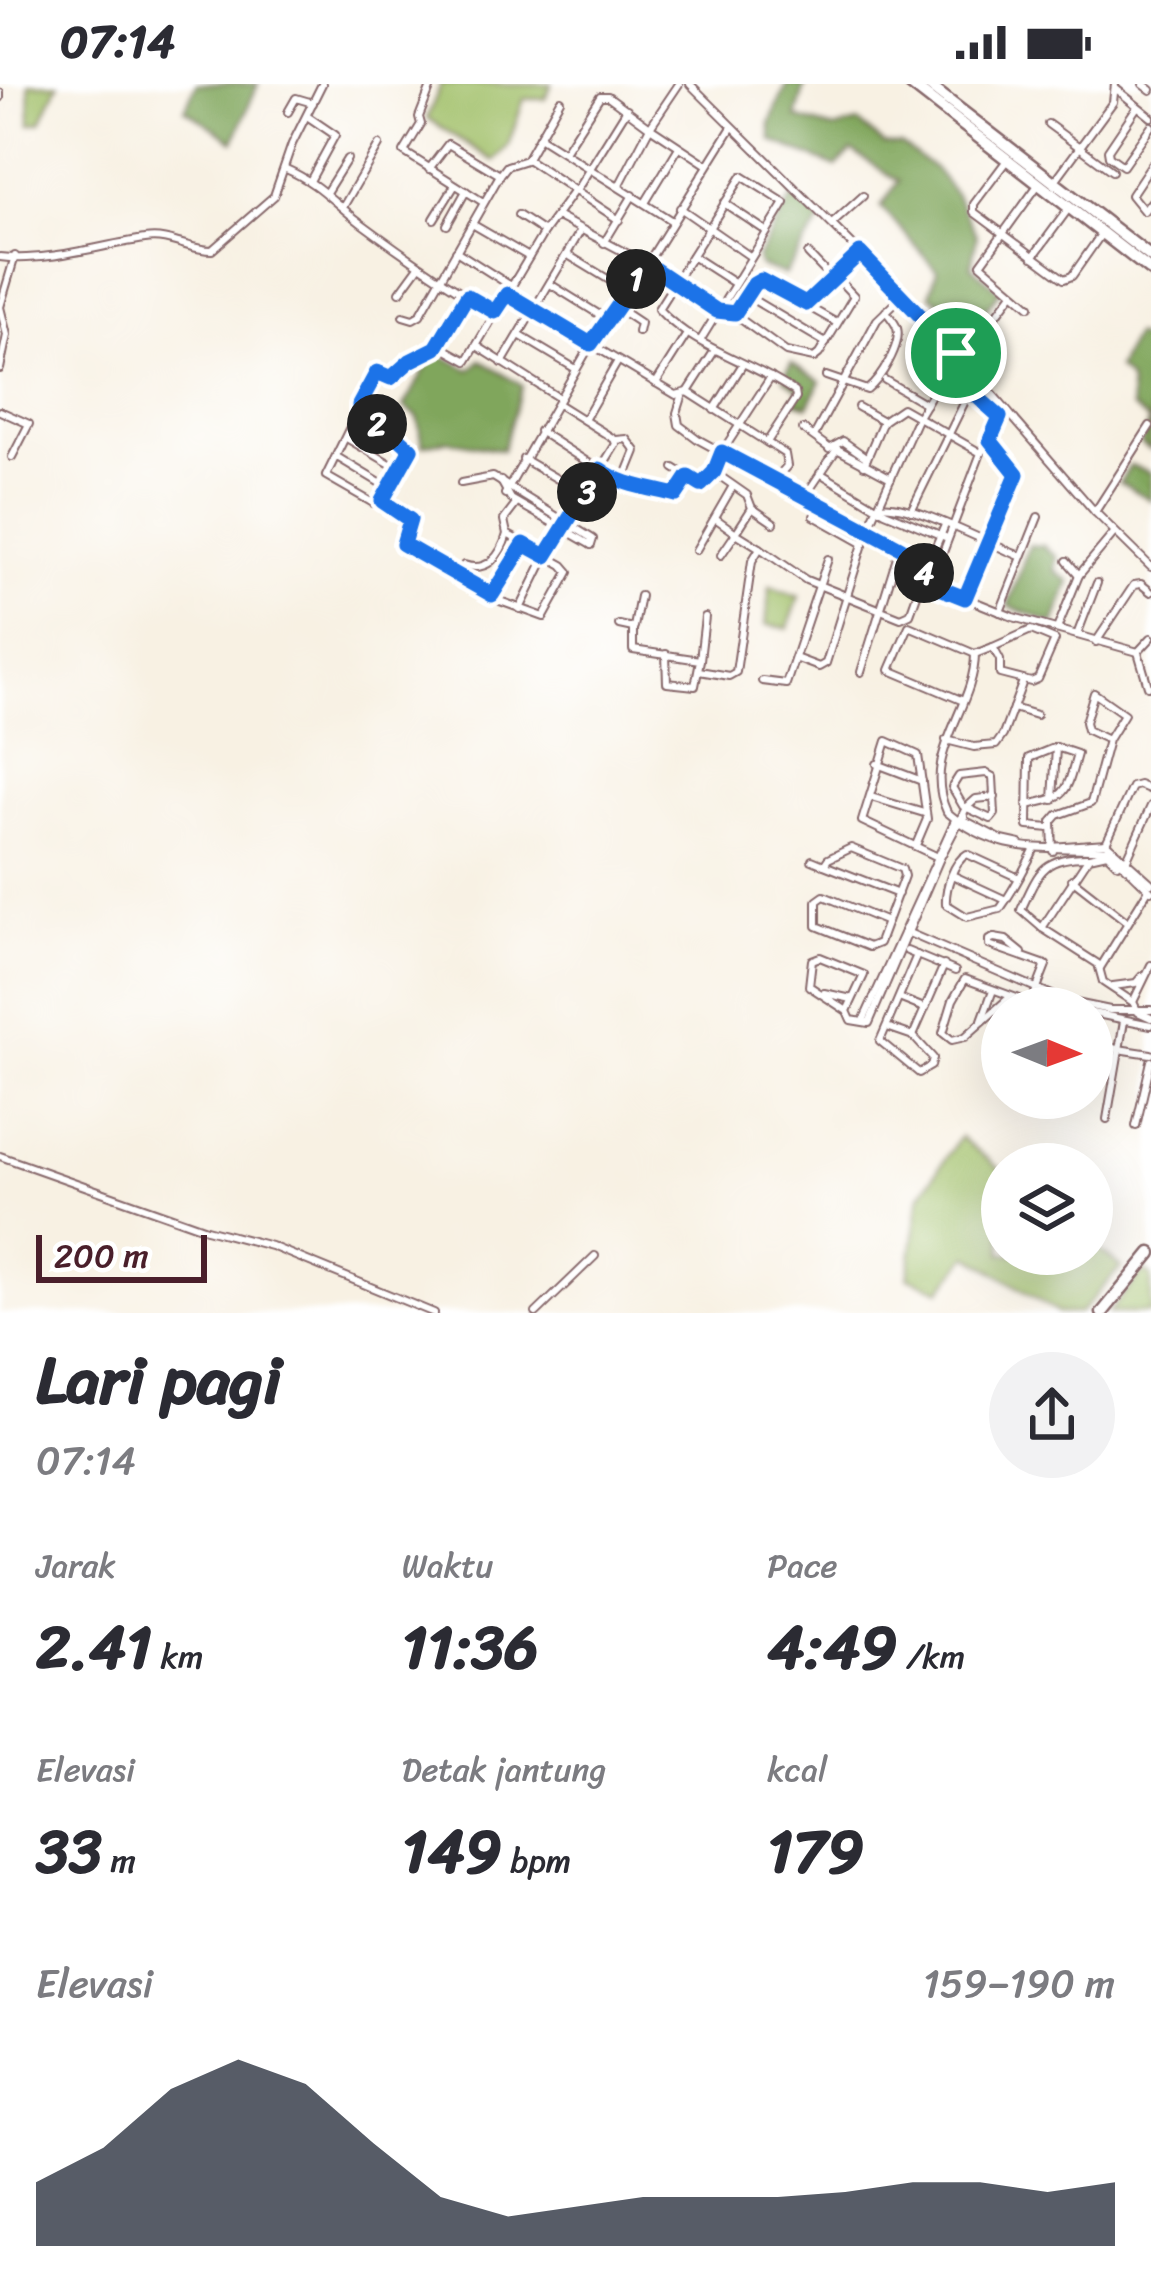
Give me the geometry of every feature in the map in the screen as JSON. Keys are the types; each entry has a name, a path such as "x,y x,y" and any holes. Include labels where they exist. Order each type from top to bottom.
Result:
{"highway":[{"path":"910,84 1007,160 1054,182 1151,257"},
{"path":"927,84 1027,168 1038,184 1151,271"},
{"path":"1102,1313 1151,1253"}],"street":[{"path":"0,256 90,250 147,238 212,250 271,200 322,84"},
{"path":"432,84 419,117 421,124 404,152 483,202"},
{"path":"619,186 679,84"},
{"path":"1143,84 1151,90"},
{"path":"695,86 963,360 1114,533 1151,567"},
{"path":"1115,86 1151,117"},
{"path":"1054,182 1113,102 1115,86"},
{"path":"564,152 600,96 608,96 706,164"},
{"path":"288,112 296,98 313,103"},
{"path":"403,316 420,315 500,175 506,166 527,159 560,100"},
{"path":"1137,107 1110,146 1109,156 1123,166 1151,126"},
{"path":"439,345 465,362 627,109"},
{"path":"307,116 335,134 310,181"},
{"path":"1048,124 1112,171"},
{"path":"505,494 591,344 619,309 733,127"},
{"path":"539,137 672,221"},
{"path":"429,169 448,144 500,175"},
{"path":"343,207 380,145"},
{"path":"645,203 680,147"},
{"path":"327,191 347,159"},
{"path":"527,159 619,220"},
{"path":"1007,160 974,209 1003,235 1064,279 1072,276 1102,233"},
{"path":"1151,165 1131,195 1151,218"},
{"path":"284,168 327,191 418,266 495,312"},
{"path":"700,341 783,201 742,176 658,310 687,334 715,350 771,377 796,397 766,442"},
{"path":"434,219 455,184"},
{"path":"1030,306 981,265 1038,184"},
{"path":"447,225 466,191"},
{"path":"604,243 633,195"},
{"path":"832,224 863,196"},
{"path":"1144,211 1151,202"},
{"path":"724,203 767,232"},
{"path":"680,208 751,257"},
{"path":"1033,257 1069,208"},
{"path":"518,214 544,232"},
{"path":"556,216 647,264 717,311 735,313 772,343 814,358 854,294 808,254"},
{"path":"472,224 529,257"},
{"path":"502,363 581,230"},
{"path":"456,251 533,310 656,383 714,410 788,457 787,466 773,482"},
{"path":"809,306 860,253"},
{"path":"568,255 629,292"},
{"path":"0,369 7,335 0,307 15,256"},
{"path":"692,256 735,283"},
{"path":"400,292 418,266"},
{"path":"735,313 761,280 838,322"},
{"path":"550,284 609,320"},
{"path":"963,360 1013,293"},
{"path":"467,296 439,345 391,378 377,372 327,477 373,503 382,501 410,520 403,544 541,617 549,612 568,572 507,534 504,520 517,502"},
{"path":"747,296 826,343"},
{"path":"814,436 860,347 902,296"},
{"path":"619,309 640,323 638,332"},
{"path":"826,376 867,390 875,384 898,335 886,311"},
{"path":"519,334 576,369"},
{"path":"656,383 687,334"},
{"path":"477,346 584,421 616,440 626,439 636,451 623,483"},
{"path":"715,350 685,394 677,413 679,425 773,482 928,565"},
{"path":"795,658 825,665 867,531 918,417 956,353"},
{"path":"584,421 618,361"},
{"path":"714,410 743,364"},
{"path":"931,584 949,526 1000,417 946,369"},
{"path":"674,468 703,484 771,377"},
{"path":"885,380 926,404"},
{"path":"911,511 971,389"},
{"path":"858,407 884,421"},
{"path":"866,461 884,421 899,408 981,453"},
{"path":"0,411 29,424 13,457"},
{"path":"359,415 411,447 382,501"},
{"path":"1095,512 1150,426"},
{"path":"803,429 831,450 866,461 891,478"},
{"path":"539,431 623,483 676,495 688,477"},
{"path":"347,439 398,469"},
{"path":"520,609 616,440"},
{"path":"965,598 1017,478 990,440"},
{"path":"804,498 831,450"},
{"path":"337,457 386,487"},
{"path":"523,459 585,496"},
{"path":"714,472 747,495 752,508 774,523"},
{"path":"820,472 945,537"},
{"path":"461,483 485,476 511,485 565,526"},
{"path":"501,481 505,494 565,526"},
{"path":"696,550 733,486"},
{"path":"880,506 888,503 911,511 1020,556"},
{"path":"820,507 814,516 864,544"},
{"path":"722,555 752,508"},
{"path":"920,526 923,516"},
{"path":"1000,612 1038,517"},
{"path":"715,518 817,585 901,618 908,616 945,537"},
{"path":"848,536 855,524"},
{"path":"1057,629 1079,574 1114,533"},
{"path":"464,565 489,564 507,534"},
{"path":"492,595 524,544"},
{"path":"861,672 900,547"},
{"path":"699,671 729,676 736,672 752,561 760,548"},
{"path":"762,681 786,684 828,559"},
{"path":"1067,561 1079,574"},
{"path":"922,581 1000,612 1138,652"},
{"path":"1077,636 1097,583"},
{"path":"1096,642 1135,585 1151,592"},
{"path":"640,596 633,650 700,660"},
{"path":"666,654 664,677 669,685 694,687 705,617"},
{"path":"619,625 633,628"},
{"path":"961,700 890,670 909,626 974,654 1025,630 1055,640 1038,679 1023,681 1000,674 993,647"},
{"path":"1138,652 1151,638"},
{"path":"1138,652 1148,686"},
{"path":"974,654 941,757 943,805 956,820 1003,845 1109,850 1125,862"},
{"path":"945,742 996,745 1023,681"},
{"path":"1053,849 1050,828 1058,815 1090,803 1108,740 1124,714 1094,693 1085,725 1108,740"},
{"path":"1012,707 1036,716"},
{"path":"916,845 927,824 916,752 885,742 863,823 938,856"},
{"path":"1028,805 1065,794 1077,754 1056,748 1030,755 1028,805 1028,826 1050,828"},
{"path":"1053,800 1056,748"},
{"path":"959,763 959,776 952,787 955,798 965,810 994,818 993,776 959,776"},
{"path":"877,764 922,781"},
{"path":"1100,968 1021,910 1047,865 1106,843 1132,787 1139,784 1151,790"},
{"path":"872,797 924,813"},
{"path":"906,932 956,820 976,800 995,797"},
{"path":"1125,862 1151,806"},
{"path":"965,810 964,820 1002,840 1053,849"},
{"path":"1106,843 1150,890"},
{"path":"824,865 851,848 902,869 904,876 892,910 878,944 869,947 817,926 817,902 825,896 887,922"},
{"path":"1019,878 967,854 952,875 945,901 960,915 973,917 1000,909 1019,878 1034,850"},
{"path":"1042,928 1086,850"},
{"path":"1086,850 1107,853 1150,890"},
{"path":"847,1011 864,980 862,974 818,957 812,960 809,986 847,1011 851,1020 863,1021 938,856"},
{"path":"812,860 898,894"},
{"path":"952,875 1006,900"},
{"path":"1072,879 1127,922"},
{"path":"1147,1015 1103,982 1100,968 1150,890"},
{"path":"892,910 909,917"},
{"path":"906,932 1033,987"},
{"path":"1024,955 1003,939 988,941 993,947 1046,965 1039,987"},
{"path":"907,951 956,971"},
{"path":"886,1028 913,1036 933,1058 931,1066 919,1073 883,1045 880,1037 917,955"},
{"path":"913,1036 944,965"},
{"path":"1113,986 1138,982 1151,966"},
{"path":"1147,1015 1141,994 1151,966"},
{"path":"1133,1002 1151,966"},
{"path":"981,1023 963,1038 952,1040 944,1033 962,980 986,987"},
{"path":"821,993 852,1000"},
{"path":"899,998 925,1009"},
{"path":"875,1002 891,1011"},
{"path":"1113,1010 1147,1015"},
{"path":"1113,1018 1124,1021 1147,1015"},
{"path":"1113,1084 1124,1021"},
{"path":"1113,1049 1151,1057 1136,1126"},
{"path":"0,1156 206,1229 271,1246 434,1313"},
{"path":"536,1313 595,1256"}],"green space":[{"path":"29,84 58,84 41,122 30,124"},
{"path":"196,84 258,84 234,141 185,109"},
{"path":"441,84 552,84 545,99 524,99 508,146 494,161 427,118"},
{"path":"787,84 805,84 796,118 833,129 859,123 884,144 901,145 935,169 955,194 977,236 971,266 1000,291 972,326 930,295 937,270 881,207 899,181 852,151 836,167 772,141 770,123"},
{"path":"793,196 822,220 784,275 759,266 757,258"},
{"path":"1134,335 1151,344 1151,450 1141,444 1149,421 1132,408 1129,381 1117,369"},
{"path":"441,355 470,370 481,360 522,386 502,450 446,440 423,445 417,416 404,407 428,363"},
{"path":"791,363 821,381 808,406 793,401 800,390 784,378"},
{"path":"1130,465 1151,473 1151,500 1120,482"},
{"path":"1029,545 1044,546 1057,557 1055,571 1070,582 1054,624 1008,606"},
{"path":"770,586 799,597 788,628 766,625"},
{"path":"960,1137 981,1154 981,1263 969,1255 941,1290 908,1277 920,1196"},
{"path":"1113,1261 1121,1267 1080,1313 1058,1313 1000,1275 1113,1275"},
{"path":"1144,1271 1151,1276 1151,1313 1108,1313"}],"route":[{"path":"860,253 956,353 946,369 1000,417 990,440 1017,474 965,598 922,581 928,565 900,547 722,452 706,482 701,485 688,477 676,495 627,485 600,469 546,556 524,544 492,595 403,544 410,520 382,501 411,449 392,432 359,415 358,407 377,372 389,379 436,348 467,296 495,312 507,294 591,344 647,264 717,311 735,313 757,280 806,304 860,253"}]}
